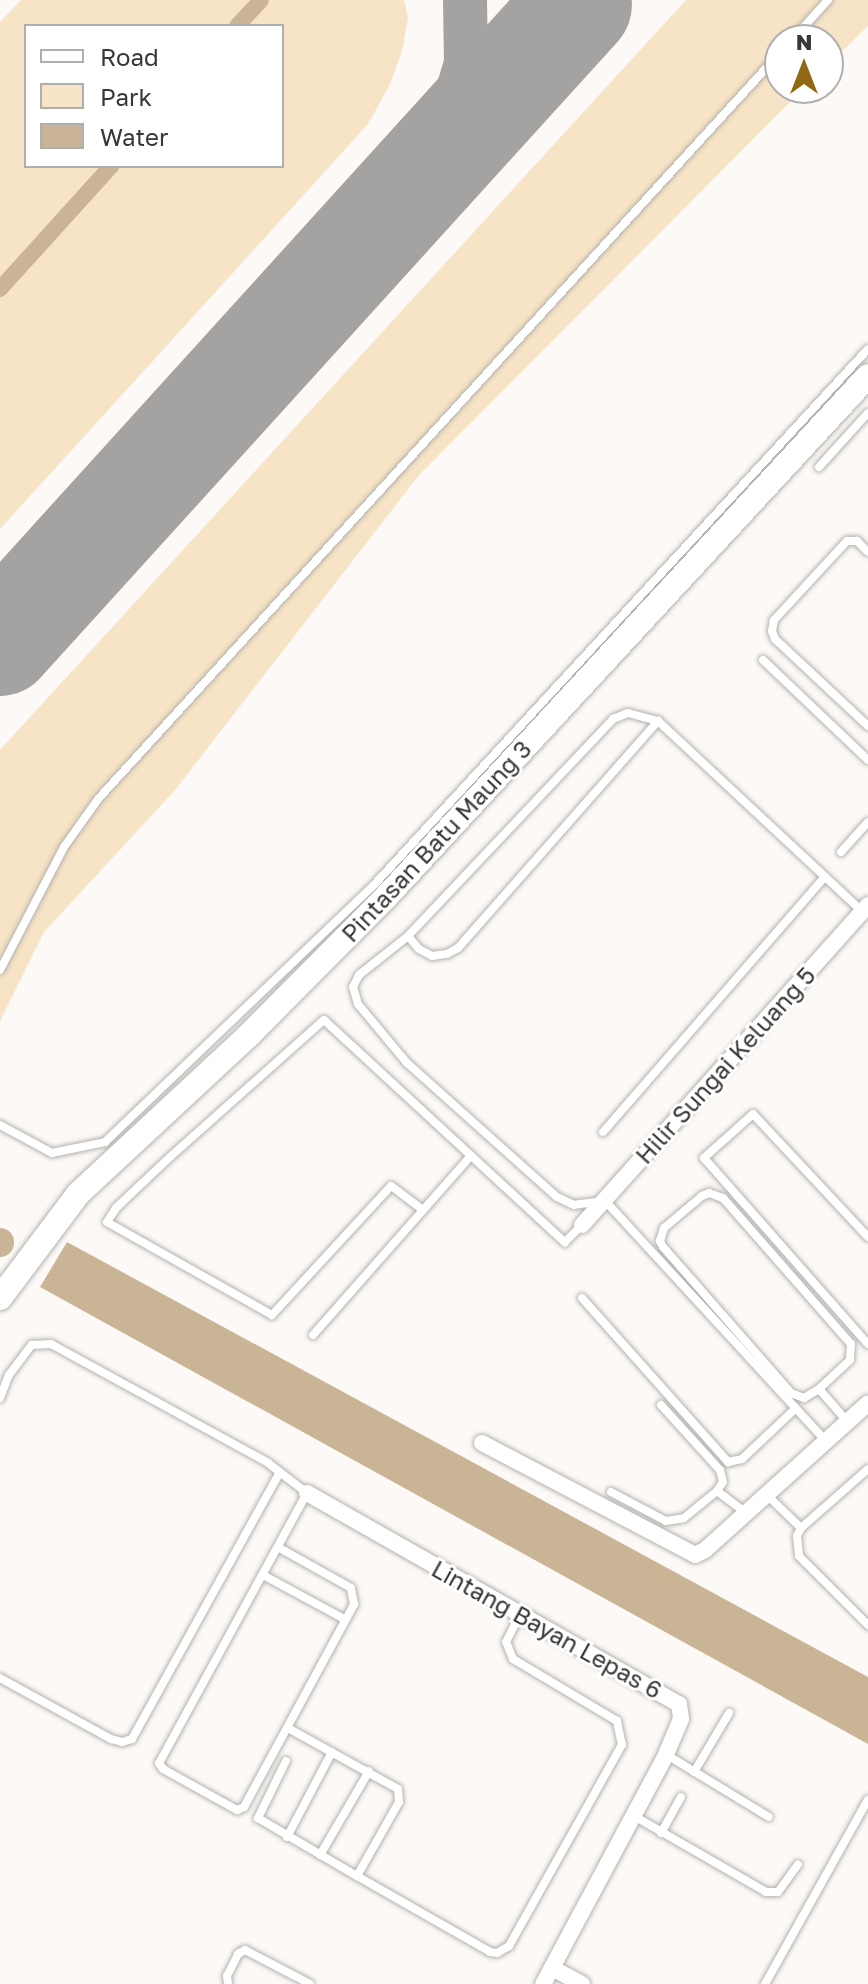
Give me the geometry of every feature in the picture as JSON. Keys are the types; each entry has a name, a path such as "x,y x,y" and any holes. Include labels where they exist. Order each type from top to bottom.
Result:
{"street":[{"name":"Pintasan Batu Maung 3","path":"0,1298 78,1194 250,1034 387,896 868,376"},
{"name":"Hilir Sungai Keluang 5","path":"582,1225 865,908"},
{"path":"482,1443 695,1555 868,1403"},
{"name":"Lintang Bayan Lepas 6","path":"307,1493 679,1704 681,1719 666,1755 543,1984"},
{"path":"552,1968 582,1984"}],"lane":[{"path":"806,24 828,0"},
{"path":"0,970 64,847 99,798 764,71"},
{"path":"0,1125 52,1153 105,1142 373,886 868,349"},
{"path":"819,467 868,413"},
{"path":"868,552 857,541 847,541 774,620 772,631 775,639 868,726"},
{"path":"763,660 868,760"},
{"path":"825,1440 605,1201 574,1205 557,1197 407,1063 358,1004 353,987 359,975 408,936 613,719 639,713 658,721 825,877 865,908"},
{"path":"408,936 419,949 432,956 447,954 458,948 658,721"},
{"path":"841,852 868,822"},
{"path":"603,1132 825,877"},
{"path":"423,1210 391,1186 272,1315 107,1222 116,1208 170,1157 324,1020 565,1242 582,1225"},
{"path":"868,1237 753,1114 704,1158 868,1344"},
{"path":"313,1335 471,1156"},
{"path":"717,1193 723,1198 851,1344 850,1360 819,1389 804,1398 791,1393 663,1247 661,1234 664,1228 702,1196 717,1193"},
{"path":"582,1298 728,1462 742,1459 795,1409"},
{"path":"0,1398 9,1375 32,1345 43,1342 280,1472 307,1493 160,1760 160,1767 234,1809 241,1809 288,1728 346,1620 355,1596 351,1588 278,1547"},
{"path":"819,1389 847,1421"},
{"path":"611,1492 666,1521 676,1522 717,1491 724,1475 661,1405"},
{"path":"868,1469 801,1528 797,1536 799,1556 868,1625"},
{"path":"0,1678 111,1739 122,1742 132,1739 280,1472"},
{"path":"717,1491 745,1512"},
{"path":"766,1493 801,1528"},
{"path":"263,1575 346,1620"},
{"path":"286,1761 258,1818 490,1952 504,1951 622,1745 617,1721 513,1659 506,1642 520,1615"},
{"path":"694,1772 729,1713"},
{"path":"288,1728 393,1784 400,1796 357,1876"},
{"path":"287,1837 332,1752"},
{"path":"666,1755 769,1817"},
{"path":"320,1855 369,1771"},
{"path":"661,1833 681,1797"},
{"path":"765,1984 868,1800"},
{"path":"634,1816 766,1892 778,1892 798,1864"},
{"path":"228,1984 227,1976 238,1954 245,1950 310,1984"}],"green space":[{"path":"21,0 404,0 408,18 402,51 390,84 368,124 0,529 0,22"},
{"path":"686,0 868,0 868,26 844,49 844,24 764,24 764,104 788,104 419,475 175,790 44,932 0,1021 0,750"}],"water":[{"path":"67,1242 868,1677 868,1744 40,1287"}],"waterway":[{"path":"239,24 261,0"},
{"path":"0,289 109,168"}],"taxiway":[{"path":"406,194 452,110 466,63 465,0"}],"runway":[{"path":"0,642 578,5"}]}
